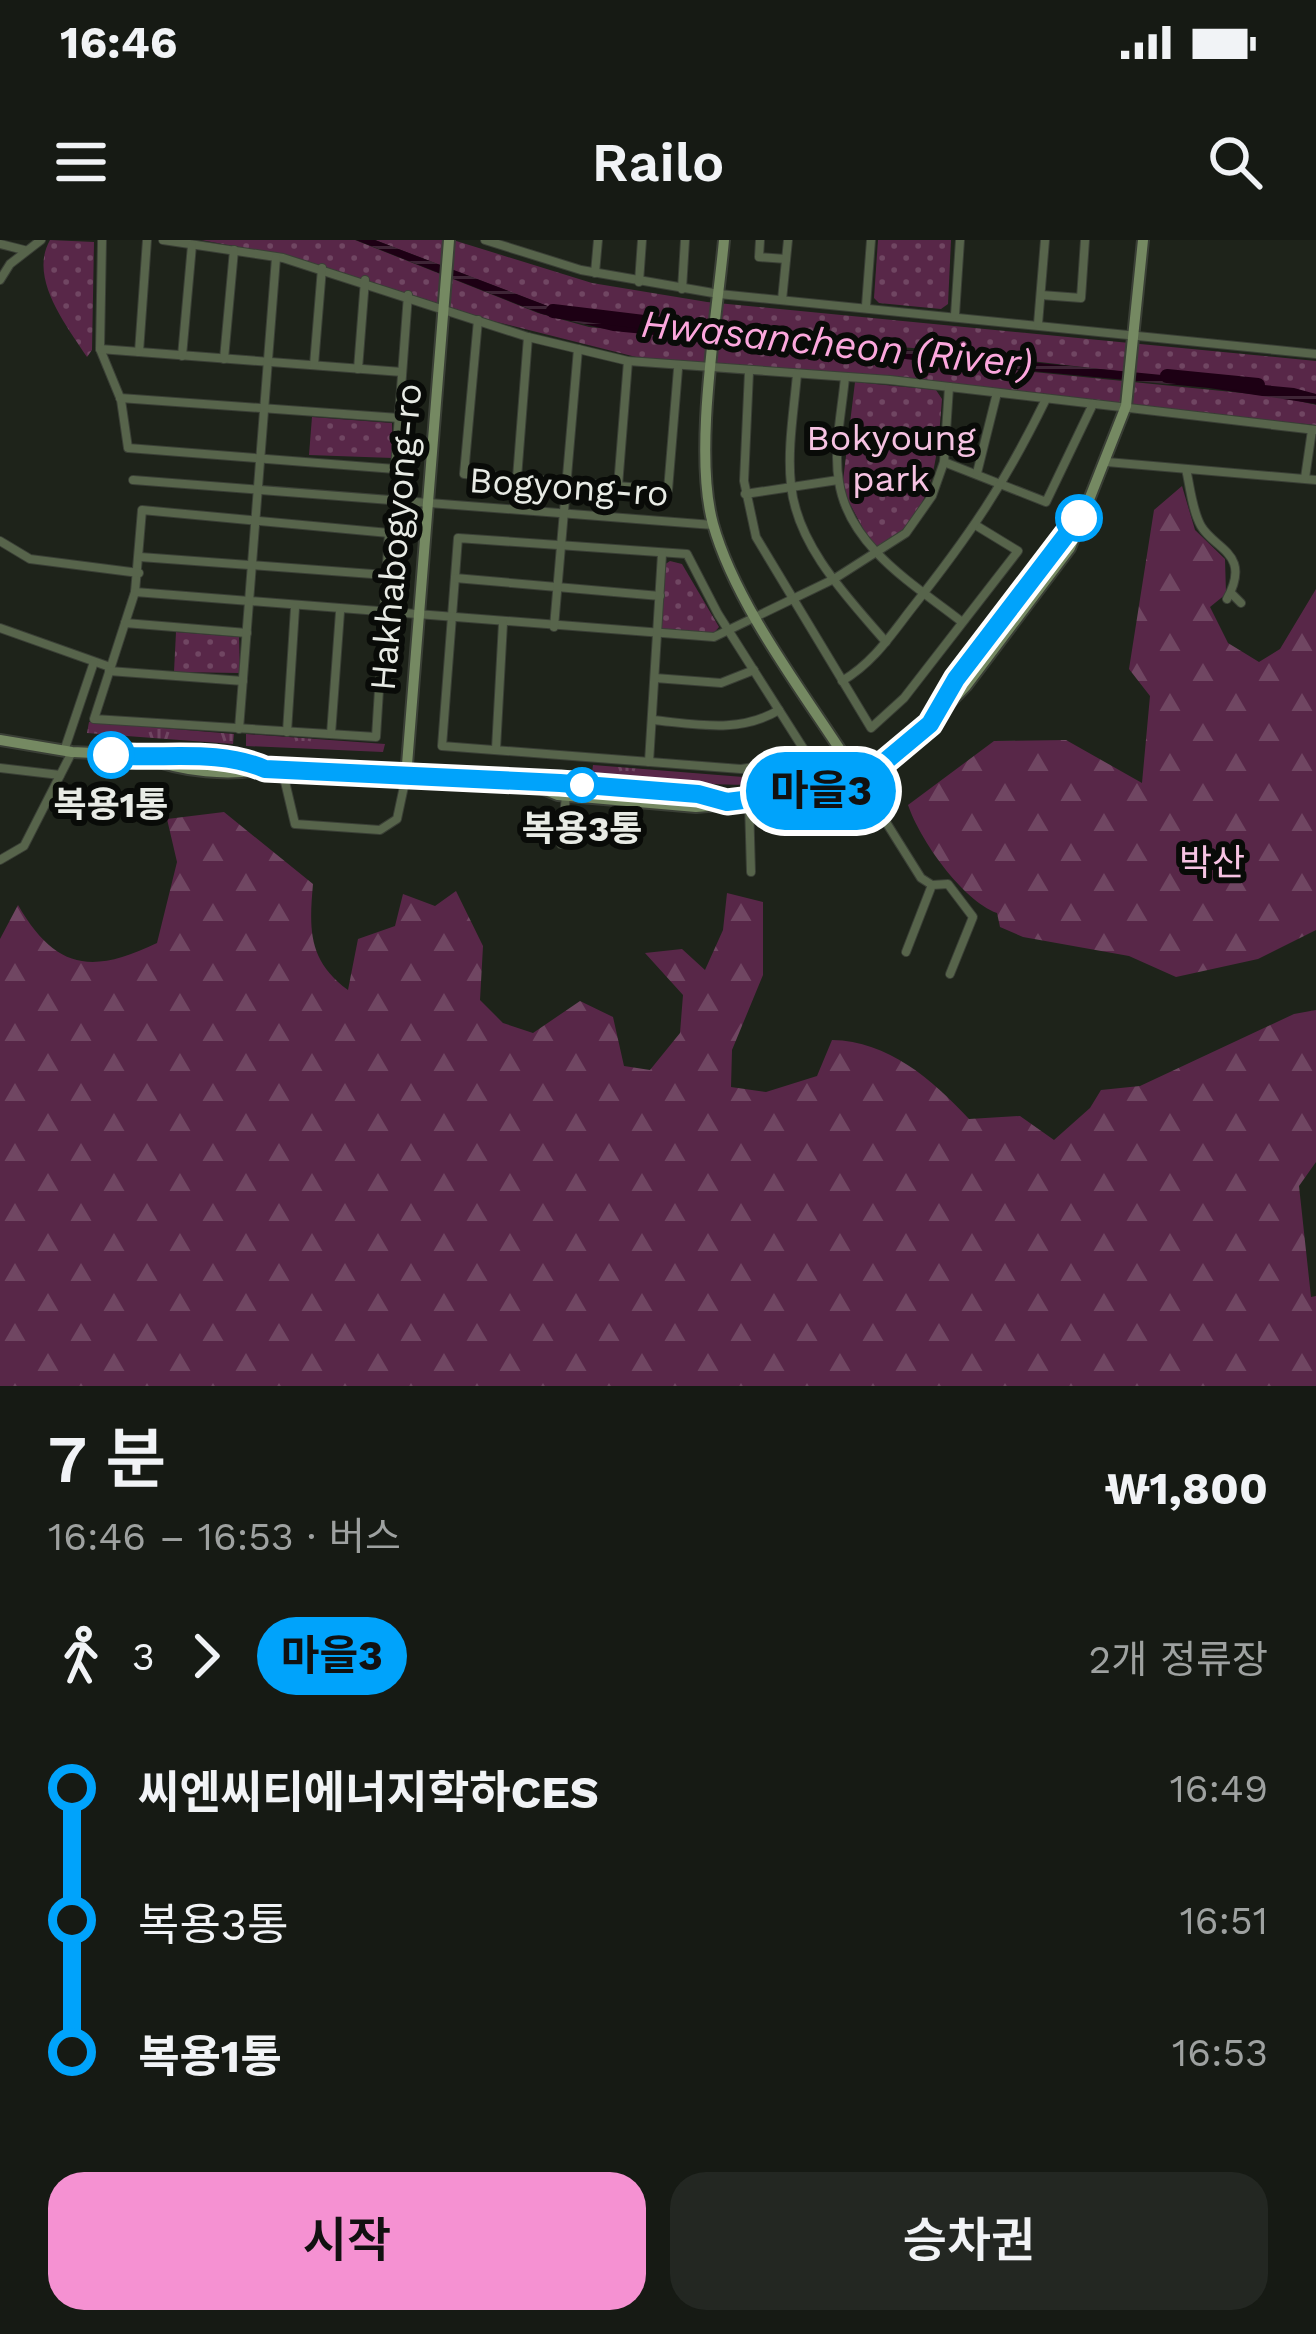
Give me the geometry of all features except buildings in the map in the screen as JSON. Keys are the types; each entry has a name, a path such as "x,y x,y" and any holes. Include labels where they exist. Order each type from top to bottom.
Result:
{"street":[{"path":"0,280 24,250 41,240"},
{"path":"102,240 100,349 119,398 128,448 395,470 408,295"},
{"path":"139,352 147,240"},
{"path":"163,240 322,268 444,304 528,337 628,361 678,369 949,387 1314,430 1305,478"},
{"name":"Hakhabogyong-ro","path":"406,777 449,240"},
{"path":"485,240 596,273 682,289 718,301 866,306 1038,324 1135,341 1316,354"},
{"path":"596,273 598,240"},
{"path":"639,282 642,240"},
{"path":"682,289 686,240"},
{"path":"724,240 707,478 713,525 759,618 921,878 932,885 948,884 974,917 950,974"},
{"path":"760,240 759,256 786,259"},
{"path":"782,300 788,240"},
{"path":"866,306 871,240"},
{"path":"955,314 960,240"},
{"path":"1038,324 1045,240"},
{"path":"1041,296 1081,298 1085,240"},
{"path":"536,786 566,796 696,807 749,803 791,799 860,779 897,755 943,707 956,679 1080,516 1106,462 1126,405 1143,240"},
{"path":"0,244 24,250"},
{"path":"182,356 192,244"},
{"path":"224,359 234,250"},
{"path":"239,728 276,258"},
{"path":"314,365 322,268"},
{"path":"358,369 365,280"},
{"path":"478,320 464,474 668,490 678,369"},
{"path":"517,478 528,337"},
{"path":"100,349 402,372"},
{"path":"554,627 578,349"},
{"path":"618,486 628,361"},
{"path":"749,372 745,494 756,537 871,728 904,698 1018,551 977,526"},
{"path":"797,374 791,487 803,526 834,579 886,642"},
{"path":"845,377 838,480 847,506 878,556 962,622"},
{"path":"135,592 701,638 759,618 878,556 916,522 944,462 949,387"},
{"path":"977,473 998,393"},
{"path":"119,398 399,418"},
{"path":"842,681 886,642 977,526 1004,487 1046,399"},
{"path":"944,462 1046,502 1093,404"},
{"path":"1106,462 1316,480"},
{"path":"1186,469 1201,525 1228,548 1229,596 1241,604"},
{"name":"Bogyong-ro","path":"133,480 713,525"},
{"path":"745,494 838,480"},
{"path":"142,510 256,521 389,533 376,737 94,718 135,592 142,510"},
{"path":"458,538 662,554 687,554 810,759 741,770 442,746 458,538"},
{"path":"0,541 30,559 139,573"},
{"path":"649,763 662,554"},
{"path":"140,557 386,575"},
{"path":"455,578 660,596"},
{"path":"287,732 295,608"},
{"path":"331,734 340,611"},
{"path":"125,623 247,633"},
{"path":"496,749 503,623"},
{"path":"0,628 110,669 243,681"},
{"path":"0,860 24,846 60,775 94,662"},
{"path":"655,677 721,683 754,670"},
{"path":"652,720 731,726 756,722 779,710"},
{"path":"0,740 68,752 247,760 265,769 698,794 727,802"},
{"path":"0,768 60,775"},
{"path":"282,769 295,824 393,825 406,777"},
{"path":"561,844 566,796"},
{"path":"749,803 751,872"},
{"path":"906,952 932,885"}],"green space":[{"path":"50,240 94,242 92,350 87,357 47,286 44,255"},
{"path":"201,240 355,240 538,313 589,327 1281,397 1316,405 1316,425 652,361 493,321 293,257"},
{"path":"375,240 453,240 592,283 707,302 1316,361 1316,394 946,351 578,318"},
{"path":"878,240 951,240 948,304 941,309 879,303 874,298"},
{"name":"Bokyoung park","path":"855,382 936,390 942,399 929,486 910,521 875,551 842,489"},
{"path":"312,417 392,423 393,458 309,455"},
{"name":"박산","path":"1182,486 1195,530 1225,559 1226,594 1210,607 1228,643 1259,662 1280,649 1316,589 1316,930 1258,959 1176,977 1129,956 1023,937 1000,927 997,913 970,896 944,867 908,805 994,741 1066,740 1142,783 1150,696 1129,669 1154,510"},
{"path":"670,561 682,564 719,627 712,635 660,630 664,565"},
{"path":"176,632 239,637 240,673 174,672"},
{"path":"89,722 234,734 233,744 87,733"},
{"path":"246,734 385,744 383,752 246,746"},
{"path":"828,761 824,770 795,779 738,785 592,773 593,765 743,777"},
{"path":"224,812 313,884 311,915 318,956 348,990 358,939 395,926 403,894 435,906 456,891 483,946 480,1000 503,1023 533,1033 580,1001 613,1017 624,1066 650,1070 680,1033 683,995 645,953 682,949 705,970 723,930 727,893 763,902 763,975 732,1050 731,1087 766,1092 817,1076 832,1040 852,1042 908,1065 969,1119 1020,1116 1054,1140 1090,1108 1101,1090 1140,1086 1294,1014 1316,1010 1316,1162 1299,1186 1311,1297 1316,1296 1316,1386 0,1386 0,939 18,905 46,942 77,960 113,960 157,943 177,862 167,819"}],"shaded area":[{"path":"356,240 375,240 579,318 1294,388 1316,394 1316,404 1209,388 613,331 542,314"}],"waterway":[{"name":"Hwasancheon (River)","path":"553,311 751,335"},
{"name":"Hwasancheon (River)","path":"1167,376 1258,385"}],"bus line":[{"name":"마을3","path":"111,755 148,758 170,754 247,760 265,769 536,786 560,783 698,794 727,802 791,799 860,779 897,755 930,724 956,679 1079,518"}],"place":[{"name":"복용1통","path":"111,755"},
{"name":"복용3통","path":"582,785"}]}
